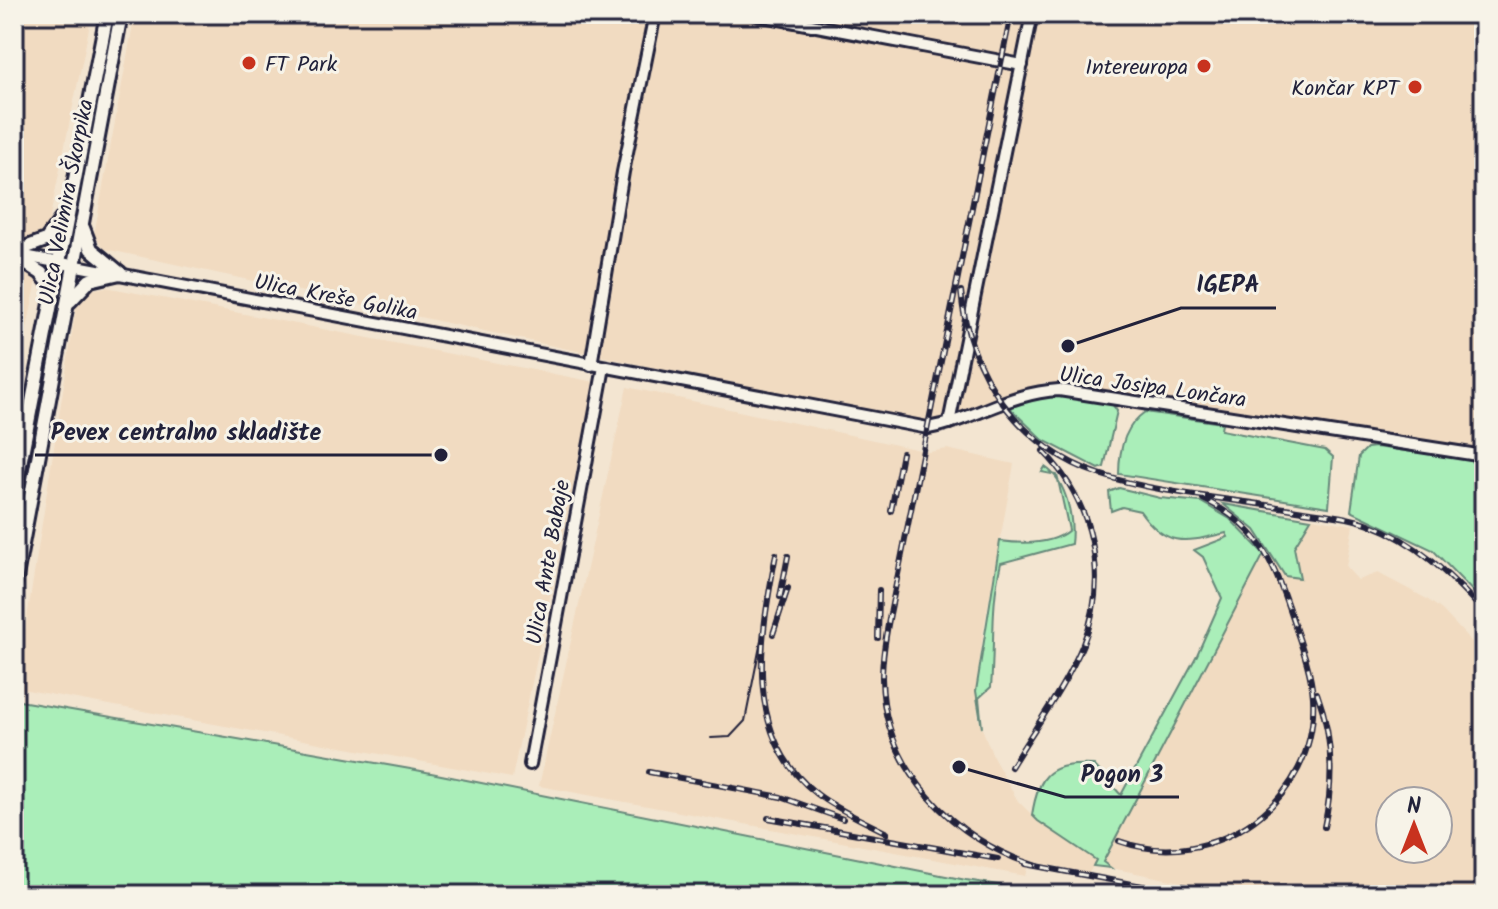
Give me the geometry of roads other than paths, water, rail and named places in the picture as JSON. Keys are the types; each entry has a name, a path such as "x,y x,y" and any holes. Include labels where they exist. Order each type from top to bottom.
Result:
{"main road":[{"name":"Ulica Velimira Škorpika","path":"14,587 66,307 73,199 107,14"},
{"name":"Ulica Velimira Škorpika","path":"14,495 55,290 82,220 121,14"},
{"path":"14,254 46,240 73,199"},
{"path":"82,220 91,249 120,273"},
{"path":"14,254 41,273 55,290"},
{"path":"66,307 90,280 120,273"}],"street":[{"path":"591,365 623,172 655,14"},
{"path":"753,14 1022,65"},
{"path":"949,423 1032,14"},
{"name":"Ulica Kreše Golika","path":"14,254 893,423 928,428 949,423"},
{"name":"Ulica Ante Babaje","path":"530,764 604,367"},
{"name":"Ulica Josipa Lončara","path":"949,423 999,401 1034,391 1059,390 1484,456"}],"tram line":[{"path":"711,738 730,737 745,721 765,621"}],"railway":[{"path":"1011,14 888,622 882,678 886,711 895,742 910,771 929,797 952,820 978,839 1037,866"},
{"path":"961,291 974,350 987,378 1022,426 1070,462 1146,487 1369,524 1418,550 1484,612"},
{"path":"1011,767 1076,660 1091,619 1095,593 1092,542 1085,517 1074,493 1043,451"},
{"path":"891,511 902,453"},
{"path":"1119,841 1155,849 1190,847 1224,838 1254,821 1279,797 1299,768 1310,734 1313,697 1310,676 1270,561 1238,521 1203,499"},
{"path":"776,554 762,650 762,682 776,743 793,770 817,794 887,833"},
{"path":"780,597 788,556"},
{"path":"773,634 788,588"},
{"path":"878,638 879,590"},
{"path":"1317,693 1326,726 1330,759 1324,827"},
{"path":"649,772 781,797 843,819"},
{"path":"768,818 998,859"},
{"path":"1025,864 1190,895"},
{"path":"1181,886 1229,895"}],"place":[{"name":"FT Park","path":"249,63"},
{"name":"Intereuropa","path":"1204,66"},
{"name":"Končar KPT","path":"1415,87"},
{"name":"IGEPA","path":"1068,346"},
{"name":"Pevex centralno skladište","path":"441,455"},
{"name":"Pogon 3","path":"959,767"}]}
